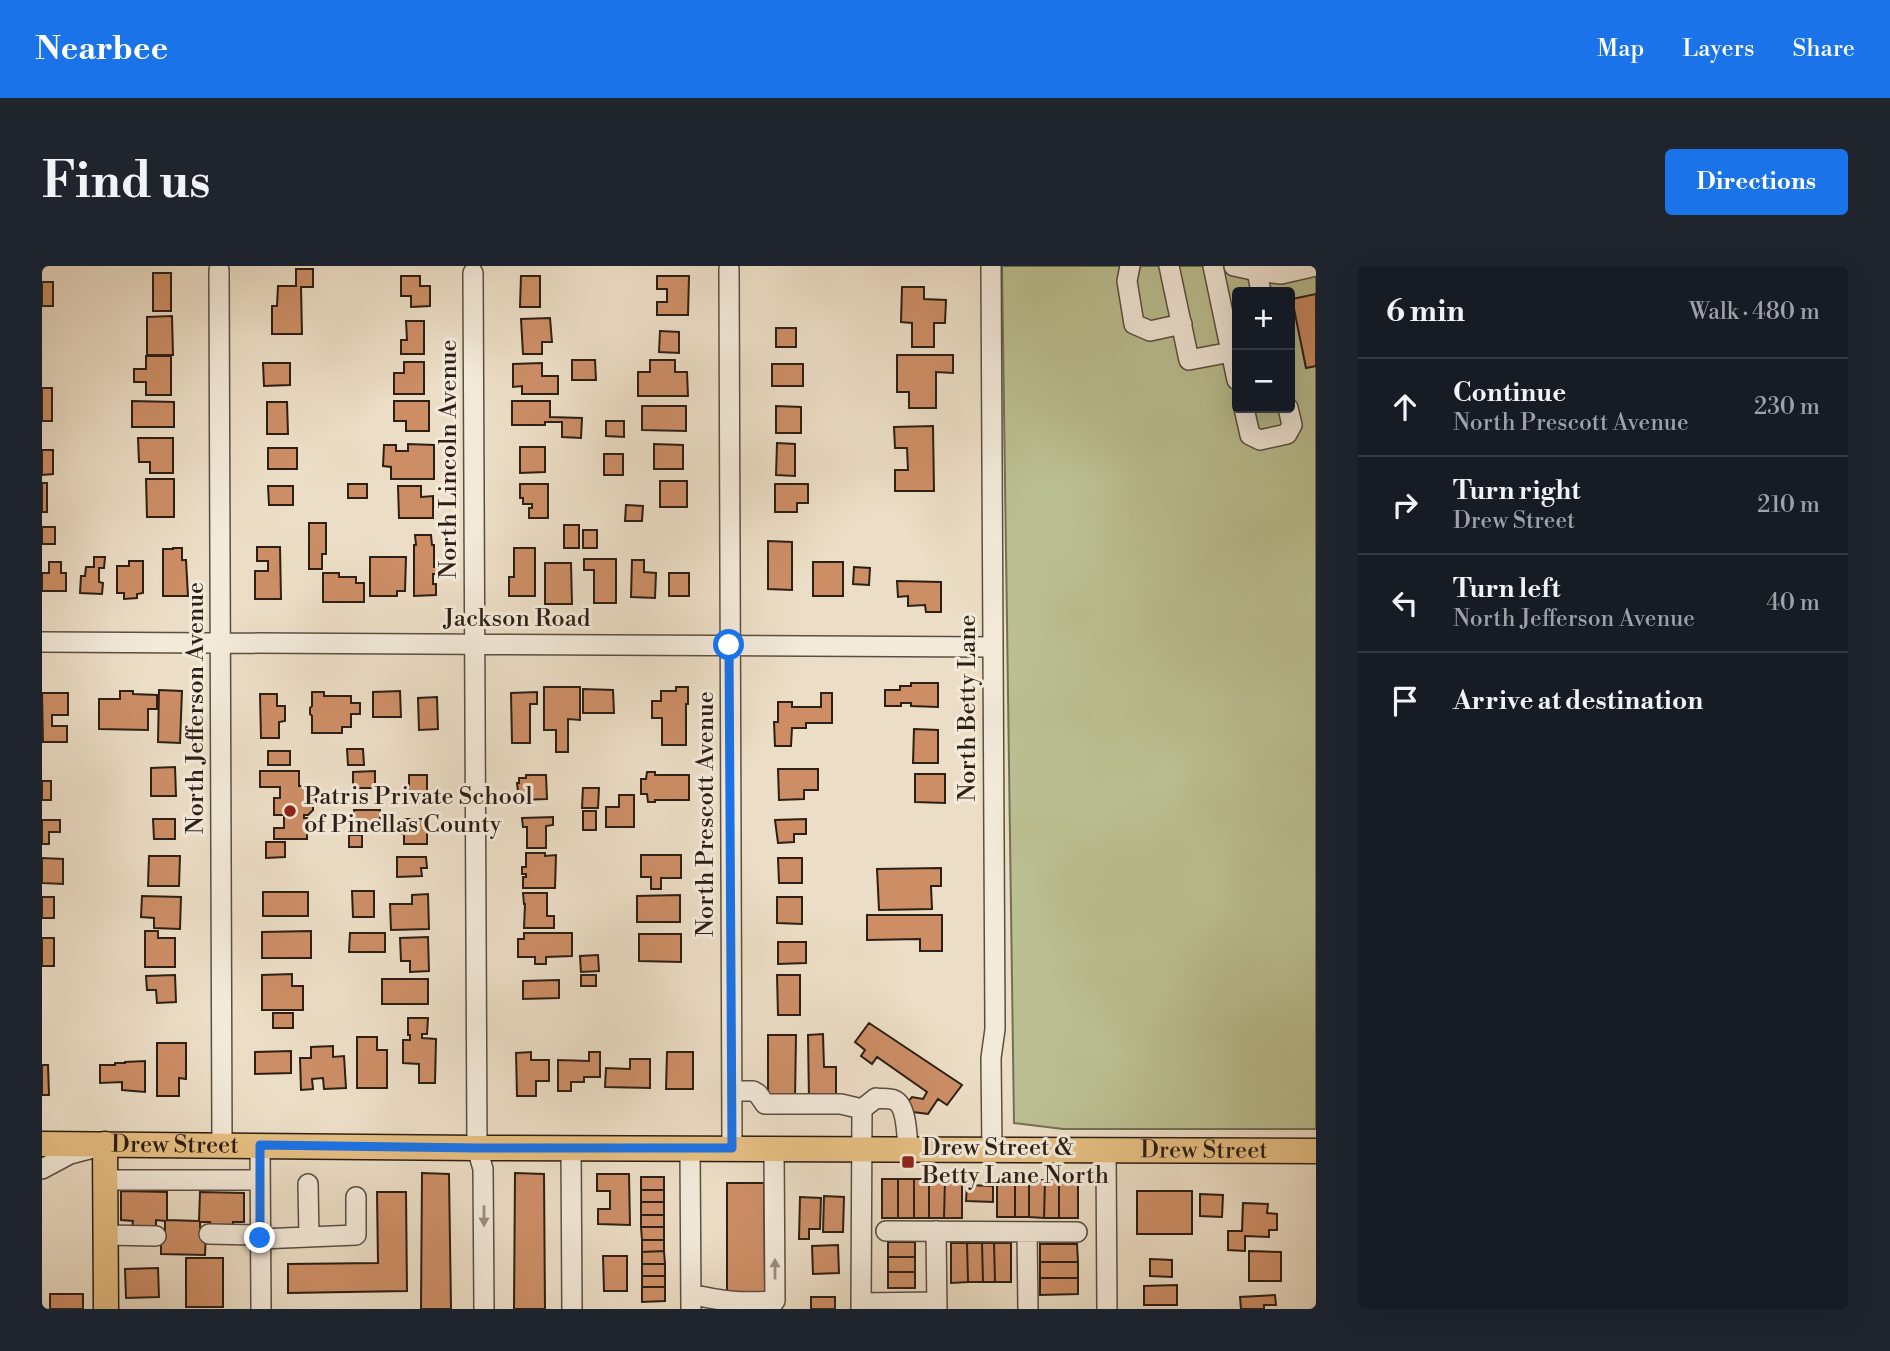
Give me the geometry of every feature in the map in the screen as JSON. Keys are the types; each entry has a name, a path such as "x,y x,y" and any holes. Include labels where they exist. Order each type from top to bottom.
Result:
{"main road":[{"name":"Drew Street","path":"42,1144 1316,1151"},
{"path":"105,1144 106,1309"}],"street":[{"name":"North Betty Lane","path":"991,266 995,1029 991,1058 992,1150"},
{"path":"1130,266 1127,281 1135,324 1150,331 1182,324"},
{"path":"1169,266 1189,360 1231,352"},
{"path":"1213,266 1232,357"},
{"path":"1234,266 1281,274 1316,266"},
{"path":"1257,268 1260,287"},
{"name":"North Prescott Avenue","path":"729,269 732,1148"},
{"name":"North Jefferson Avenue","path":"219,270 222,1145"},
{"name":"North Lincoln Avenue","path":"473,273 477,1148 483,1169 484,1309"},
{"path":"1245,413 1250,435 1260,440 1287,434 1292,425 1289,413"},
{"name":"Jackson Road","path":"42,642 992,647"},
{"path":"732,1091 753,1091 765,1104 841,1104 862,1109"},
{"path":"908,1150 901,1105 894,1100 876,1098 862,1109 861,1306 937,1306 936,1231"},
{"path":"42,1169 70,1154 105,1144"},
{"path":"260,1145 261,1309"},
{"path":"571,1148 572,1309"},
{"path":"690,1148 691,1301 743,1303 775,1301 774,1149"},
{"path":"1106,1151 1107,1309"},
{"path":"105,1180 260,1180"},
{"path":"308,1184 309,1237"},
{"path":"209,1234 260,1237 356,1235 356,1197"},
{"path":"886,1231 1077,1232"},
{"path":"1027,1232 1028,1309"},
{"path":"105,1235 156,1236"}],"green space":[{"path":"1002,266 1316,266 1316,1129 1063,1129 1014,1123"}],"building":[{"path":"296,269 313,269 313,287 301,287 302,334 272,334 272,306 277,306 278,286 296,286"},
{"path":"153,273 171,273 171,311 153,311"},
{"path":"401,276 420,276 420,286 430,286 430,306 411,307 411,296 401,296"},
{"path":"521,276 540,276 540,307 520,307"},
{"path":"657,276 689,276 688,315 657,315 657,302 667,302 667,289 657,289"},
{"path":"42,282 53,282 53,306 42,306"},
{"path":"902,287 924,287 924,299 946,300 945,323 934,323 934,347 912,347 912,323 901,322"},
{"path":"1316,294 1316,366 1306,368 1295,314 1295,298"},
{"path":"172,316 173,355 147,355 147,317"},
{"path":"550,318 552,342 542,342 542,354 523,354 521,319"},
{"path":"406,321 424,321 424,354 401,354 401,340 407,340"},
{"path":"776,328 796,328 796,347 776,347"},
{"path":"660,331 679,332 679,353 659,352"},
{"path":"897,355 953,355 953,373 936,372 936,408 909,408 909,392 897,392"},
{"path":"146,356 171,356 171,395 146,395 146,382 134,382 134,369 146,369"},
{"path":"572,360 595,360 596,380 572,380"},
{"path":"650,360 675,360 675,372 687,372 688,396 638,396 638,372 650,372"},
{"path":"404,362 424,362 424,394 394,394 394,373 404,373"},
{"path":"263,363 290,363 290,385 264,386"},
{"path":"542,363 542,376 558,376 558,394 522,394 522,386 513,387 513,364"},
{"path":"772,364 803,364 803,386 772,386"},
{"path":"42,388 52,388 52,421 42,421"},
{"path":"132,401 174,402 174,427 132,427"},
{"path":"394,401 429,401 429,431 406,431 406,421 394,421"},
{"path":"512,401 550,401 550,417 582,418 581,438 562,437 562,422 512,425"},
{"path":"267,402 287,402 288,434 267,434"},
{"path":"642,406 686,406 686,431 642,430"},
{"path":"776,406 801,407 801,433 776,433"},
{"path":"606,421 624,421 624,437 606,436"},
{"path":"933,426 934,491 895,491 895,470 908,470 907,448 895,448 894,427"},
{"path":"138,438 173,438 173,473 150,473 150,462 139,462"},
{"path":"777,443 795,444 795,476 776,475"},
{"path":"408,444 434,445 434,479 391,479 391,467 383,466 384,445 396,445 396,451 408,451"},
{"path":"654,444 683,445 683,469 654,469"},
{"path":"520,447 545,447 545,472 520,473"},
{"path":"268,448 297,448 297,469 268,469"},
{"path":"42,450 53,450 53,474 42,475"},
{"path":"604,454 623,454 623,475 604,475"},
{"path":"146,479 174,479 174,517 147,517"},
{"path":"660,481 687,481 687,507 660,507"},
{"path":"42,483 47,483 47,512 42,512"},
{"path":"348,484 367,484 367,498 348,498"},
{"path":"520,484 548,484 548,518 529,518 532,504 523,504"},
{"path":"775,484 808,484 808,503 797,503 797,512 775,512"},
{"path":"268,486 293,486 293,505 269,505"},
{"path":"398,486 421,486 421,497 433,496 433,518 399,518"},
{"path":"626,505 643,506 642,521 625,521"},
{"path":"309,523 326,523 326,554 322,554 322,569 309,569"},
{"path":"564,525 579,525 579,548 564,548"},
{"path":"42,527 55,527 55,544 42,544"},
{"path":"583,530 597,530 597,548 583,548"},
{"path":"415,535 431,535 434,567 437,567 437,574 433,574 436,595 414,596"},
{"path":"768,541 792,542 792,590 768,589"},
{"path":"257,547 280,547 281,599 255,599 255,571 268,571 268,561 257,561"},
{"path":"182,548 182,560 186,560 188,596 163,596 163,549"},
{"path":"514,548 535,548 535,596 509,596 509,577 514,577"},
{"path":"94,557 105,557 104,568 99,568 99,582 103,583 102,594 80,593 81,576 85,576 86,567 94,567"},
{"path":"370,557 406,557 405,591 397,591 397,596 370,596"},
{"path":"584,559 616,559 616,603 594,603 594,570 584,570"},
{"path":"632,560 644,560 644,572 656,573 655,598 631,597"},
{"path":"129,561 143,561 143,593 137,594 137,598 124,599 124,593 117,593 117,566 129,566"},
{"path":"49,562 61,562 61,573 66,573 66,591 42,591 42,573 49,573"},
{"path":"813,562 843,562 843,596 813,596"},
{"path":"545,563 571,563 572,604 545,604"},
{"path":"854,567 870,568 869,585 853,584"},
{"path":"323,573 356,577 356,583 364,583 364,602 323,602"},
{"path":"669,573 689,573 689,596 669,596"},
{"path":"897,581 941,582 941,612 926,612 925,605 908,606 908,596 898,597"},
{"path":"911,683 938,683 938,707 911,706 911,703 885,706 885,690 900,690 900,686 911,686"},
{"path":"544,687 580,687 580,720 568,719 568,752 556,752 556,730 544,730"},
{"path":"676,687 688,687 686,745 662,745 662,718 652,718 652,701 661,701 661,691 676,691"},
{"path":"583,689 613,690 614,713 583,713"},
{"path":"159,690 182,691 180,743 158,742"},
{"path":"120,691 157,695 157,709 148,709 148,730 99,729 99,699 120,699"},
{"path":"400,691 401,717 373,717 373,692"},
{"path":"312,692 324,692 324,696 351,696 351,703 360,703 360,714 351,714 351,727 342,727 342,733 312,733"},
{"path":"537,692 537,704 530,704 530,743 512,743 511,693"},
{"path":"42,693 68,693 68,715 52,715 52,726 67,726 67,742 43,742"},
{"path":"821,693 832,693 832,723 806,723 806,728 792,728 791,746 775,746 774,722 778,722 778,702 792,702 792,707 821,707"},
{"path":"260,694 277,694 277,706 285,706 285,721 279,722 279,738 261,738"},
{"path":"437,697 438,729 419,730 418,698"},
{"path":"914,729 938,730 938,763 913,763"},
{"path":"347,749 363,749 364,765 348,765"},
{"path":"268,751 290,751 290,765 268,765"},
{"path":"175,767 176,796 151,796 151,768"},
{"path":"778,769 818,769 818,790 804,790 804,799 779,800"},
{"path":"260,771 299,771 299,786 316,788 313,810 304,815 304,818 307,818 307,839 274,839 274,828 284,828 284,815 274,815 274,798 280,798 280,787 260,787"},
{"path":"375,771 375,788 353,788 353,772"},
{"path":"647,772 655,772 655,775 689,775 689,800 648,802 647,794 641,794 641,779 646,779"},
{"path":"915,774 945,774 945,803 915,802"},
{"path":"409,775 427,775 427,803 403,803 403,790 409,790"},
{"path":"526,775 546,775 547,799 519,800 517,783 519,778 526,778"},
{"path":"42,781 51,781 51,800 42,800"},
{"path":"583,788 599,788 598,808 582,808"},
{"path":"619,795 634,795 634,827 606,827 606,807 619,807"},
{"path":"354,810 380,810 380,829 354,829"},
{"path":"583,811 596,811 596,830 583,830"},
{"path":"553,817 553,825 546,826 546,848 527,848 527,827 523,827 522,818"},
{"path":"153,819 175,819 175,839 154,839"},
{"path":"404,819 427,819 427,844 404,844 404,834 398,834 398,824 404,824"},
{"path":"806,819 806,834 794,834 794,842 778,843 775,820"},
{"path":"42,820 60,820 60,832 49,832 49,844 42,844"},
{"path":"349,835 362,835 362,847 349,847"},
{"path":"266,842 285,842 285,857 266,858"},
{"path":"526,853 556,855 555,888 523,888 523,877 526,877 526,874 522,874 522,867 526,867"},
{"path":"641,855 681,855 681,878 661,878 661,889 651,889 651,877 641,877"},
{"path":"149,856 180,856 179,886 148,886"},
{"path":"397,857 426,857 427,868 421,868 422,876 397,877"},
{"path":"42,858 63,859 63,884 42,883"},
{"path":"778,858 802,858 802,883 779,883"},
{"path":"941,868 941,886 931,886 932,909 879,910 877,869"},
{"path":"352,891 374,891 374,917 353,917"},
{"path":"263,892 308,892 308,916 263,916"},
{"path":"523,893 547,893 547,916 554,916 554,928 524,928"},
{"path":"428,894 429,929 391,930 390,904 412,904 412,895"},
{"path":"680,895 680,922 637,922 637,896"},
{"path":"142,896 181,897 180,929 154,928 154,918 141,917"},
{"path":"42,897 54,897 54,918 42,918"},
{"path":"777,897 802,897 802,924 777,923"},
{"path":"867,915 942,915 942,951 920,951 920,939 867,940"},
{"path":"145,931 158,931 158,938 175,938 175,967 145,967"},
{"path":"311,931 311,958 262,958 262,932"},
{"path":"350,933 385,933 385,952 349,952"},
{"path":"524,933 572,933 572,956 546,957 546,964 535,964 535,957 518,957 518,939 524,939"},
{"path":"639,934 681,934 681,962 639,961"},
{"path":"428,937 429,971 410,972 410,961 401,961 400,938"},
{"path":"42,938 54,938 54,966 42,966"},
{"path":"778,942 806,942 806,963 778,964"},
{"path":"598,955 599,971 581,972 580,956"},
{"path":"292,974 292,986 303,986 303,1010 262,1010 262,975"},
{"path":"175,975 176,1002 157,1003 156,990 147,990 146,976"},
{"path":"581,975 596,975 596,986 581,986"},
{"path":"777,975 800,975 800,1015 778,1015"},
{"path":"382,979 428,979 428,1004 382,1004"},
{"path":"559,980 559,998 523,999 523,981"},
{"path":"273,1013 293,1013 293,1028 273,1028"},
{"path":"408,1018 428,1018 427,1034 422,1034 422,1038 436,1039 435,1083 419,1083 419,1064 403,1063 403,1040 410,1040"},
{"path":"869,1023 962,1085 947,1105 938,1099 928,1114 913,1112 908,1102 912,1097 923,1099 927,1092 877,1057 872,1064 861,1056 865,1050 855,1042"},
{"path":"823,1034 824,1067 836,1067 836,1100 809,1100 808,1035"},
{"path":"768,1035 796,1035 795,1099 768,1099"},
{"path":"357,1037 377,1037 377,1050 387,1050 387,1088 357,1088"},
{"path":"157,1043 186,1043 186,1079 179,1078 179,1096 157,1096"},
{"path":"333,1046 333,1057 344,1056 346,1088 324,1089 323,1078 312,1079 313,1089 301,1090 300,1058 311,1058 311,1047"},
{"path":"291,1051 291,1073 255,1074 255,1052"},
{"path":"531,1052 531,1060 549,1060 549,1081 536,1081 536,1096 517,1096 516,1053"},
{"path":"589,1052 600,1052 600,1077 584,1077 584,1082 571,1082 571,1091 558,1091 558,1060 589,1061"},
{"path":"667,1052 693,1052 693,1089 666,1089"},
{"path":"630,1059 650,1059 650,1088 605,1087 606,1068 630,1069"},
{"path":"145,1061 145,1092 122,1090 122,1082 100,1083 100,1065"},
{"path":"42,1065 48,1065 49,1095 42,1095"},
{"path":"422,1173 449,1174 451,1309 421,1309"},
{"path":"515,1173 544,1174 545,1309 514,1309"},
{"path":"597,1174 629,1174 630,1225 598,1224 598,1209 610,1209 610,1191 597,1191"},
{"path":"641,1177 664,1177 664,1190 641,1190"},
{"path":"882,1179 898,1179 898,1218 882,1218"},
{"path":"898,1179 914,1179 914,1218 898,1218"},
{"path":"914,1179 929,1179 929,1218 914,1218"},
{"path":"929,1179 945,1180 944,1218 929,1218"},
{"path":"997,1179 1015,1179 1015,1217 997,1217"},
{"path":"1015,1179 1029,1179 1029,1217 1015,1217"},
{"path":"1029,1179 1045,1180 1044,1218 1029,1217"},
{"path":"945,1180 962,1180 962,1218 944,1218"},
{"path":"1045,1180 1059,1180 1059,1218 1044,1218"},
{"path":"1059,1180 1078,1180 1078,1218 1059,1218"},
{"path":"727,1183 764,1183 765,1292 727,1292"},
{"path":"967,1185 993,1186 993,1202 966,1201"},
{"path":"641,1190 664,1190 664,1202 641,1202"},
{"path":"121,1191 167,1192 167,1220 199,1221 200,1192 244,1193 244,1222 233,1222 233,1229 210,1229 210,1222 200,1222 200,1231 206,1231 205,1255 161,1254 161,1230 165,1231 165,1221 156,1220 156,1228 132,1228 133,1221 121,1220"},
{"path":"1137,1191 1192,1191 1192,1234 1137,1234"},
{"path":"377,1192 406,1192 407,1291 288,1293 288,1264 378,1263"},
{"path":"1200,1194 1223,1195 1222,1217 1200,1216"},
{"path":"824,1196 844,1197 843,1232 823,1232"},
{"path":"800,1197 821,1198 820,1229 809,1229 809,1239 799,1239"},
{"path":"641,1202 664,1202 664,1215 641,1215"},
{"path":"1243,1203 1268,1204 1267,1213 1277,1214 1277,1230 1269,1230 1269,1237 1245,1236 1245,1251 1228,1250 1228,1231 1242,1231"},
{"path":"641,1215 664,1215 664,1227 641,1227"},
{"path":"641,1227 664,1227 664,1240 642,1240"},
{"path":"642,1240 664,1240 664,1251 642,1252"},
{"path":"888,1242 915,1242 915,1257 888,1257"},
{"path":"951,1243 967,1243 968,1282 951,1283"},
{"path":"967,1243 982,1243 983,1282 968,1282"},
{"path":"982,1243 994,1243 995,1282 983,1282"},
{"path":"994,1243 1011,1243 1011,1282 995,1282"},
{"path":"1040,1244 1077,1244 1078,1262 1040,1262"},
{"path":"838,1245 839,1273 813,1274 812,1246"},
{"path":"664,1251 665,1264 642,1264 642,1252"},
{"path":"1249,1251 1281,1252 1281,1281 1249,1281"},
{"path":"603,1256 627,1256 627,1291 604,1291"},
{"path":"888,1257 915,1257 915,1272 888,1272"},
{"path":"186,1258 223,1258 223,1307 186,1307"},
{"path":"1150,1259 1172,1260 1172,1277 1150,1276"},
{"path":"1040,1262 1078,1262 1078,1278 1040,1278"},
{"path":"642,1264 665,1264 665,1276 642,1276"},
{"path":"158,1268 159,1297 126,1298 125,1269"},
{"path":"888,1272 915,1272 915,1288 888,1288"},
{"path":"642,1276 665,1276 665,1287 642,1287"},
{"path":"1040,1278 1078,1278 1078,1294 1040,1295"},
{"path":"1177,1285 1177,1305 1144,1305 1144,1286"},
{"path":"642,1287 665,1287 665,1301 642,1302"},
{"path":"50,1294 83,1294 83,1309 50,1309"},
{"path":"1275,1295 1276,1305 1264,1305 1264,1309 1241,1309 1240,1297"},
{"path":"811,1297 835,1297 835,1309 811,1309"}],"place":[{"name":"Patris Private School of Pinellas County","path":"290,811"},
{"name":"Drew Street & Betty Lane North","path":"908,1162"}],"route":[{"path":"260,1238 260,1145 732,1148 729,645"}]}
